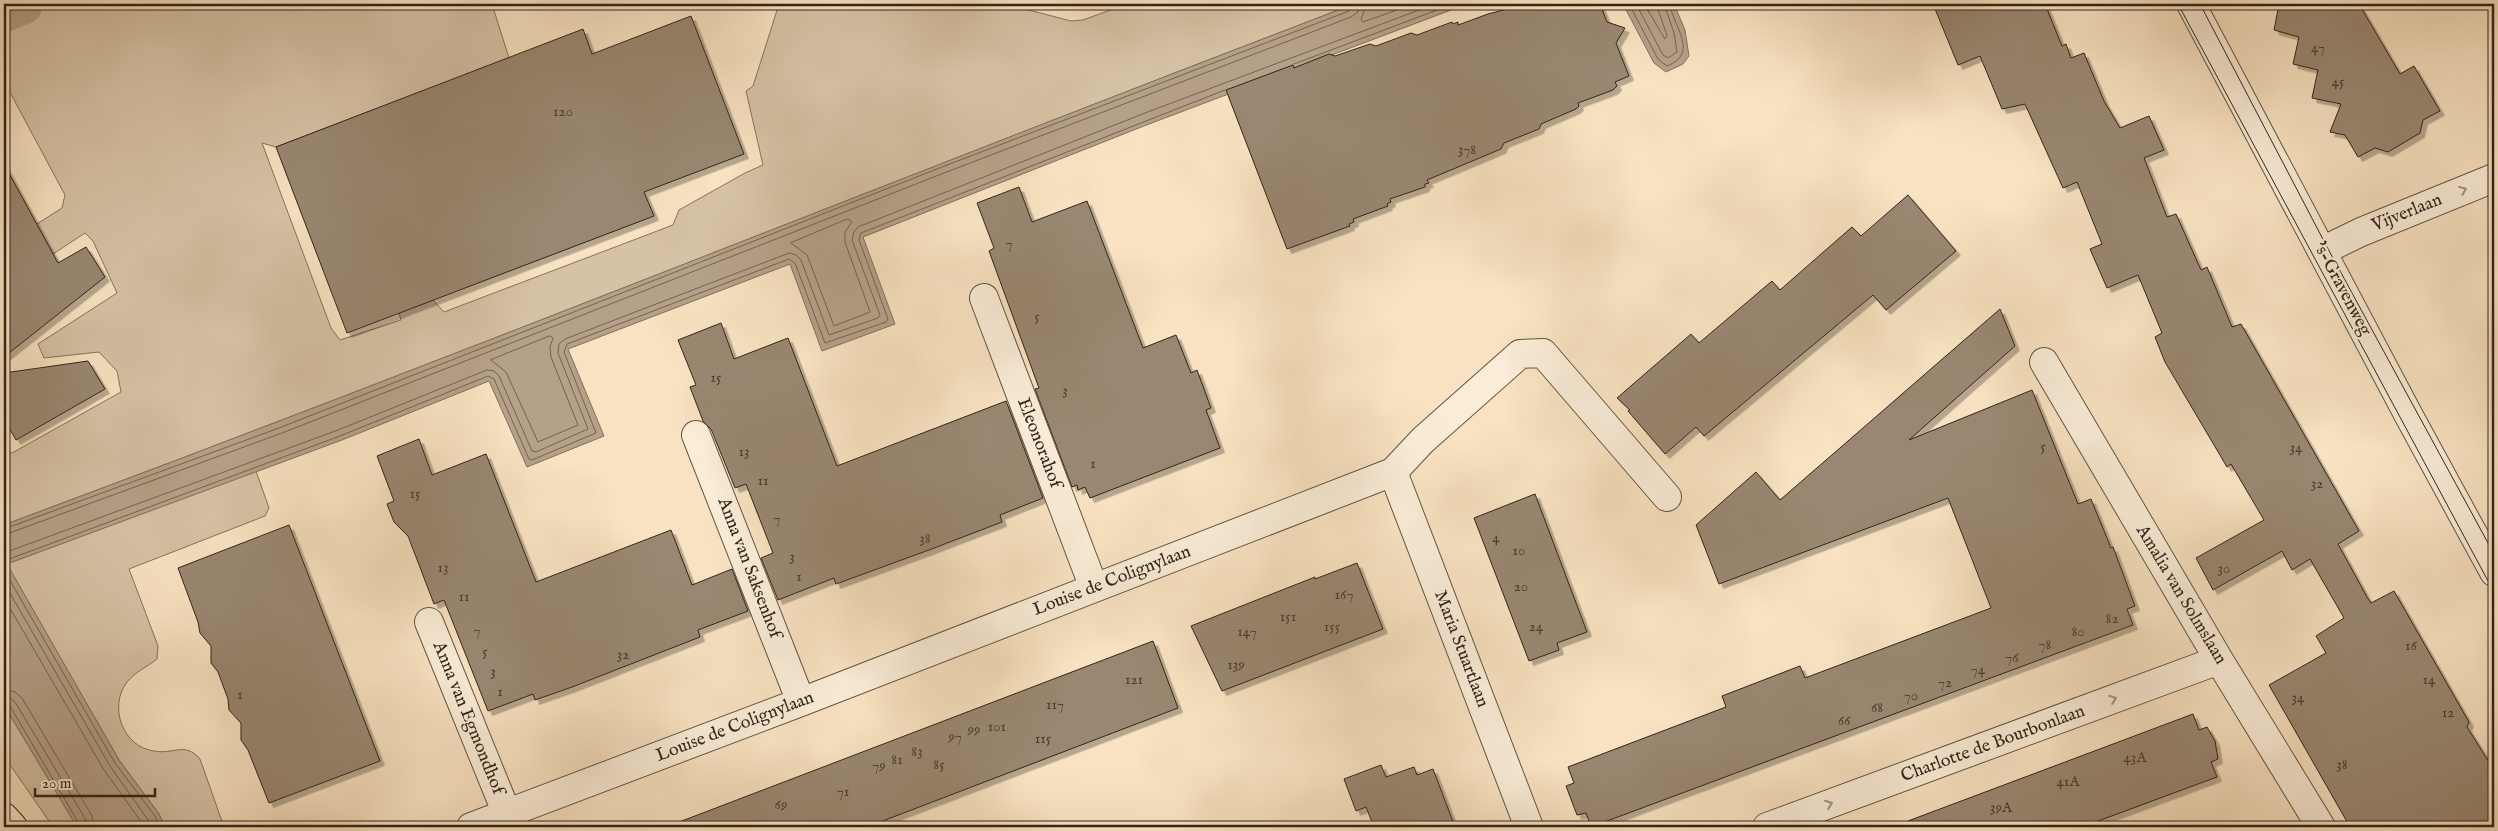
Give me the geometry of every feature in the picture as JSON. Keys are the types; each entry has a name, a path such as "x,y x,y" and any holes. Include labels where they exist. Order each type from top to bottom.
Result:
{"street":[{"name":"'s-Gravenweg","path":"2191,4 2494,572"},
{"name":"Vijverlaan","path":"2322,251 2361,232 2494,178"},
{"name":"Eleonorahof","path":"984,298 1094,588"},
{"name":"Louise de Colignylaan","path":"471,827 801,702 1393,472 1423,440 1520,354 1543,353 1667,497"},
{"name":"Amalia van Solmslaan","path":"2044,362 2219,660 2321,827"},
{"name":"Anna van Saksenhof","path":"696,434 801,702"},
{"name":"Maria Stuartlaan","path":"1393,472 1529,827"},
{"name":"Anna van Egmondhof","path":"429,622 507,814"},
{"name":"Charlotte de Bourbonlaan","path":"1767,827 2219,660"},
{"path":"4,817 13,827"}],"shaded area":[{"path":"4,4 492,4 509,58 276,147 262,143 331,328 340,340 401,320 399,313 433,300 444,312 673,225 679,210 763,165 746,91 753,86 779,4 1006,4 1071,21 1083,20 1127,4 1354,4 511,332 4,525 4,448 12,453 121,392 117,371 99,352 44,358 38,344 117,293 93,241 85,233 18,277 4,252 4,245 62,208 65,195 4,81"},
{"path":"256,471 269,508 265,516 129,569 158,646 157,659 130,678 121,692 119,714 122,724 134,742 143,748 161,752 184,750 189,751 200,759 224,827 165,827 159,814 119,760 6,564"},
{"path":"4,705 77,827 53,827 4,756"}],"water":[{"path":"1354,4 1467,4 1149,124 863,237 895,324 822,351 790,264 568,349 604,436 527,467 489,381 342,440 7,564 119,760 159,814 165,827 77,827 4,705 4,525 511,332"},
{"path":"1623,4 1674,4 1685,30 1689,56 1683,64 1666,72 1654,63"}],"building":[{"path":"1527,4 1600,4 1607,22 1625,28 1616,43 1629,76 1615,82 1617,86 1613,90 1578,103 1579,106 1576,109 1541,124 1539,129 1504,143 1501,149 1427,180 1429,183 1425,184 1425,187 1390,199 1391,202 1387,204 1388,206 1353,219 1354,222 1349,224 1350,226 1287,249 1226,90 1293,65 1294,68 1329,54 1335,56 1370,44 1376,46 1411,33 1417,35 1452,22 1453,24 1458,22 1458,25 1488,14"},
{"path":"1933,4 2045,4 2062,46 2066,44 2071,58 2084,53 2104,101 2120,128 2149,116 2164,150 2144,158 2167,217 2176,214 2201,270 2207,267 2232,327 2241,324 2359,531 2338,544 2367,597 2371,603 2394,591 2469,722 2467,727 2494,770 2494,827 2350,827 2269,685 2326,653 2316,636 2344,618 2310,559 2292,570 2282,551 2213,590 2196,558 2264,520 2231,464 2227,467 2165,362 2155,337 2162,333 2138,275 2107,288 2090,249 2102,244 2077,182 2063,188 2025,104 2002,109 1980,56 1958,65"},
{"path":"2279,4 2359,4 2400,74 2414,66 2440,111 2423,120 2420,133 2388,152 2375,148 2358,157 2345,135 2330,132 2341,104 2312,98 2318,70 2293,64 2299,37 2274,30"},
{"path":"691,16 744,154 644,192 654,216 347,333 276,147 583,29 592,54"},
{"path":"4,164 58,263 86,247 105,277 4,357"},
{"path":"1019,187 1032,222 1087,201 1143,348 1176,335 1191,373 1197,370 1211,408 1206,410 1220,448 1090,498 1085,487 1078,490 1077,485 1072,487 1035,389 1039,388 989,251 994,248 977,203"},
{"path":"1908,195 1956,251 1886,310 1873,295 1704,436 1696,427 1665,454 1628,411 1630,410 1617,398 1691,334 1699,343 1772,281 1780,290 1852,227 1861,236"},
{"path":"2000,309 2015,346 1909,440 2032,390 2078,504 2091,499 2111,548 2113,547 2135,606 2127,609 2133,625 1591,827 1586,813 1577,815 1566,786 1574,783 1568,767 1726,707 1722,696 1800,666 1805,678 1991,608 1948,498 1719,584 1696,525 1756,472 1780,500"},
{"path":"721,323 734,359 788,338 837,466 1006,401 1043,498 1000,515 1002,522 836,584 834,578 778,600 761,558 773,553 746,484 735,488 711,429 703,421 690,387 696,385 678,340"},
{"path":"88,361 105,389 16,440 4,419 4,373"},
{"path":"419,439 432,475 486,454 536,582 671,530 692,585 732,569 748,611 698,630 700,637 572,687 535,700 533,694 488,711 444,600 434,604 408,536 394,522 387,504 394,501 377,456"},
{"path":"1535,494 1587,632 1557,643 1559,650 1529,661 1474,518"},
{"path":"289,525 380,761 269,803 248,750 241,740 241,723 229,710 228,699 218,672 211,663 211,646 200,633 198,622 178,568"},
{"path":"1357,563 1383,629 1222,691 1191,626 1315,577 1315,579"},
{"path":"1153,641 1178,708 867,827 675,827 674,824"},
{"path":"2193,714 2199,730 2207,727 2215,741 2218,759 2211,762 2217,777 2082,827 1901,827 1900,824"},
{"path":"1381,765 1386,777 1414,767 1417,775 1433,769 1455,827 1374,827 1366,807 1356,811 1344,779"}],"waterway":[{"path":"4,11 22,4"}],"tram line":[{"path":"2178,4 2494,592"},
{"path":"2200,4 2327,247 2494,554"}]}
